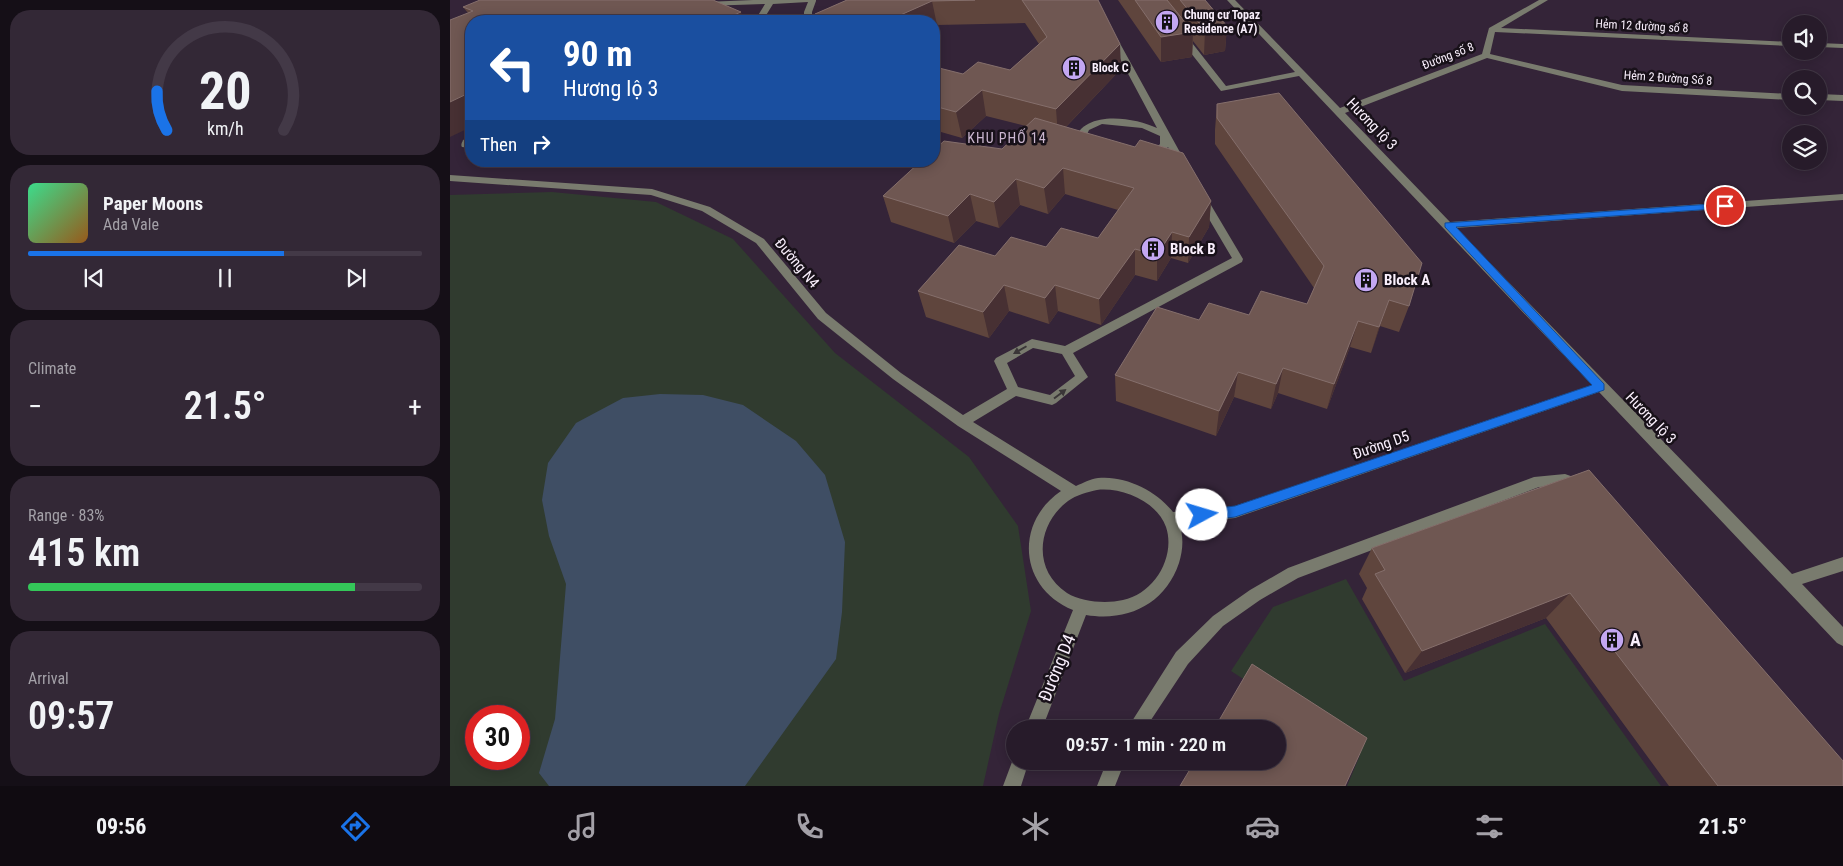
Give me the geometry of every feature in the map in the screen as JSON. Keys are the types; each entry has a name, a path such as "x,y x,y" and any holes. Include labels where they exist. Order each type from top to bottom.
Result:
{"street":[{"name":"Hương lộ 3","path":"1231,0 1448,225 1600,387 1843,638"},
{"path":"1492,30 1544,0"},
{"path":"692,5 812,1 808,15"},
{"path":"762,15 770,2"},
{"path":"1014,391 1000,361 1032,343 1066,350 1238,260 1165,135 1108,28"},
{"path":"1178,30 1224,89 1302,73"},
{"name":"Hẻm 12 đường số 8","path":"1492,30 1782,44"},
{"name":"Đường số 8","path":"1339,112 1486,54 1492,30"},
{"path":"1827,45 1843,46"},
{"name":"Hẻm 2 Đường Số 8","path":"1486,54 1622,88 1782,97"},
{"path":"1827,97 1843,98"},
{"path":"1101,121 1144,125 1165,135 1165,144 1160,150 1138,158 1114,158 1092,152 1079,142 1080,133 1087,126 1101,121"},
{"name":"Đường N4","path":"450,178 652,192 706,209 760,241 822,316 897,376 962,422 1073,491"},
{"path":"1448,225 1843,197"},
{"path":"962,422 1014,391 1052,400 1082,377 1066,350"},
{"name":"Đường D5","path":"1169,519 1235,512 1600,387"},
{"path":"1141,720 1182,658 1218,620 1255,595 1293,573 1539,481 1565,480 1588,487"},
{"path":"1117,484 1131,488 1156,502 1169,519 1176,538 1174,559 1166,578 1150,594 1129,606 1105,610 1081,608 1060,598 1049,587 1035,562 1034,540 1041,520 1055,503 1073,491 1094,485 1117,484"},
{"path":"1788,582 1843,564"},
{"name":"Đường D4","path":"1037,720 1081,608"},
{"path":"1012,786 1017,770"},
{"path":"1106,786 1112,770"}],"green space":[{"path":"552,192 656,202 733,239 835,353 969,457 1018,526 1031,611 999,714 983,786 450,786 450,195"},
{"path":"1346,579 1404,681 1545,624 1661,786 1347,786 1360,755 1231,671 1273,607"}],"water":[{"path":"660,394 703,395 743,405 796,441 825,475 845,542 842,612 836,659 745,786 549,786 539,773 555,719 566,584 549,536 542,500 548,463 576,423 623,398"}],"building":[{"path":"480,0 713,0 741,12 734,15 465,15 465,95 450,102 450,20 473,11 463,7"},
{"path":"847,0 975,0 932,1 900,15 815,14"},
{"path":"1022,0 1098,0 1120,44 1056,109 982,90 956,112 940,108 940,68 963,74 978,62 1010,70 1047,37"},
{"path":"1135,0 1167,0 1193,32 1161,37"},
{"path":"1180,0 1205,0 1227,26 1205,30"},
{"name":"Block A","path":"1279,93 1422,263 1409,306 1389,300 1379,327 1358,321 1334,384 1283,368 1276,384 1238,372 1219,411 1115,375 1157,307 1199,320 1209,303 1249,315 1261,291 1307,304 1324,266 1217,118 1217,104"},
{"path":"1035,118 1135,147 1140,140 1183,153 1211,201 1189,237 1172,232 1157,255 1135,249 1099,299 1055,285 1045,298 1004,285 983,312 918,291 959,245 995,256 1011,237 1046,247 1061,228 1098,238 1134,188 1063,168 1044,188 1016,179 994,202 970,194 948,216 883,196 914,167 940,167 940,145 944,141 1002,149"},
{"path":"1589,470 1843,761 1843,786 1718,786 1570,593 1422,651 1375,574 1385,570 1372,548"},
{"path":"1252,664 1367,738 1345,786 1180,786 1190,770 1286,770 1286,720 1219,720"}],"place":[{"name":"Chung cư Topaz Residence (A7)","path":"1167,22"},
{"name":"Block C","path":"1074,68"},
{"name":"Block B","path":"1153,249"},
{"name":"Block A","path":"1366,280"},
{"name":"A","path":"1612,640"}],"district":[{"name":"KHU PHỐ 14","path":"1007,138"}],"route":[{"path":"1202,515 1235,512 1600,387 1448,225 1725,206"}]}
